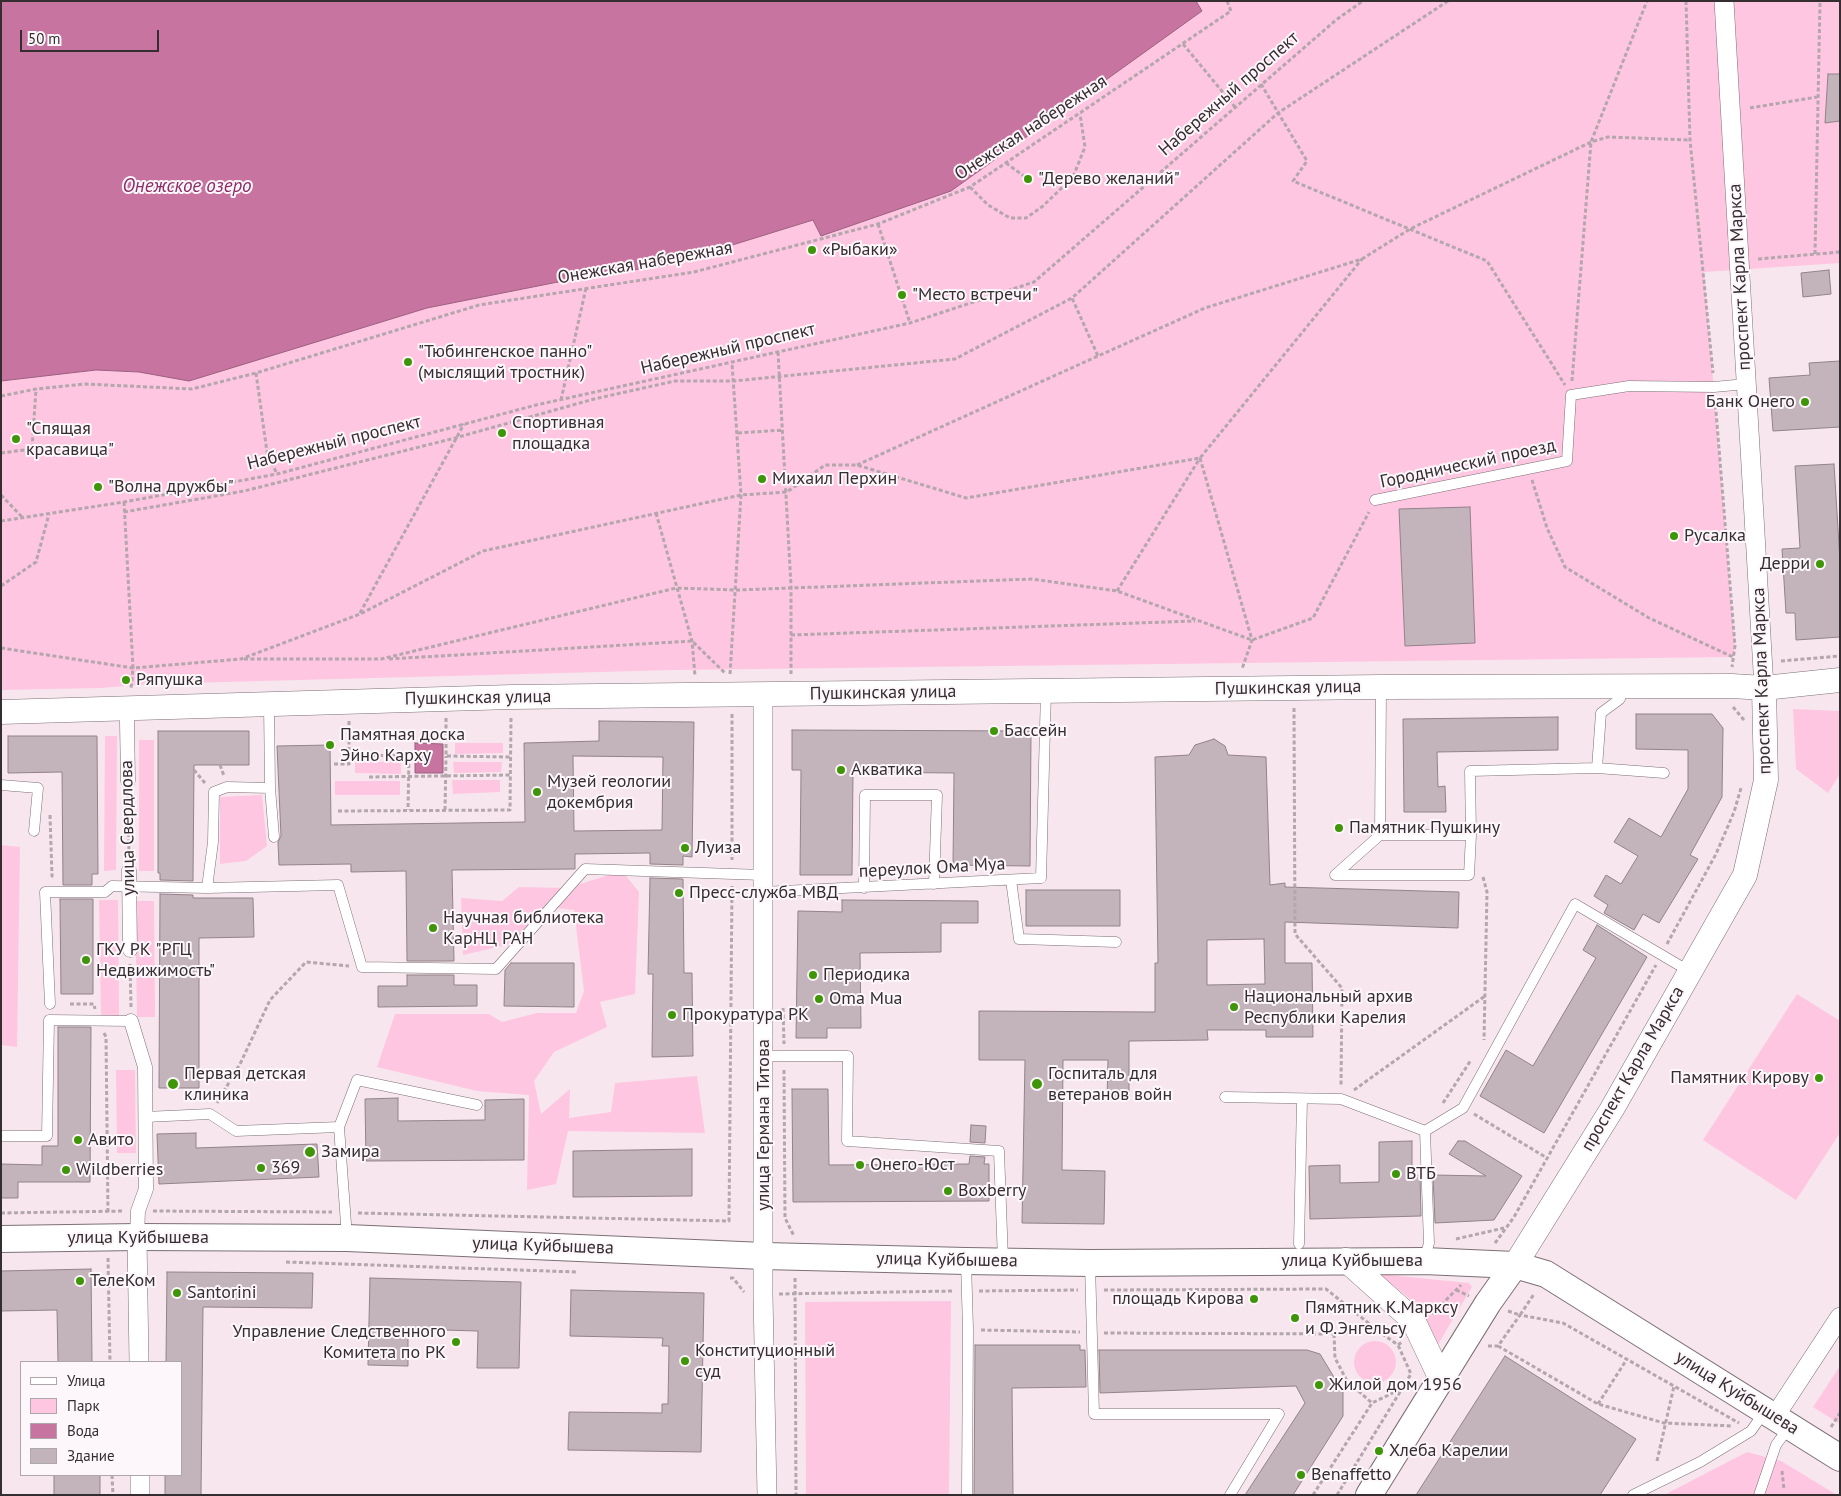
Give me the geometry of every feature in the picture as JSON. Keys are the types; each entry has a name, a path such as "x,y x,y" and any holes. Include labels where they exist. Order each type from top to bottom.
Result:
{"main road":[{"name":"улица Куйбышева","path":"1,1239 108,1224 137,1237 347,1238 764,1256 1090,1263 1424,1260 1515,1265 1546,1274 1840,1458"},
{"name":"проспект Карла Маркса","path":"1369,1495 1488,1303 1515,1265"}],"street":[{"name":"проспект Карла Маркса","path":"1515,1265 1538,1232 1612,1109 1745,875 1766,780 1764,688 1724,1"},
{"name":"Пушкинская улица","path":"1,712 512,697 1381,687 1619,686 1764,688 1840,680"},
{"name":"улица Германа Титова","path":"763,695 764,1256 767,1495"},
{"name":"улица Свердлова","path":"128,781 127,722 129,707"},
{"name":"улица Свердлова","path":"129,870 130,950"},
{"path":"131,1014 144,1067 146,1189 138,1211 137,1237 139,1361"},
{"path":"1346,1260 1413,1320 1441,1379"},
{"path":"1776,1418 1840,1316"},
{"path":"140,1476 140,1495"}],"lane":[{"path":"1571,396 1629,386 1714,387 1746,384"},
{"name":"Городнический проезд","path":"1375,500 1567,461 1571,396"},
{"path":"1596,768 1601,713 1620,699 1619,686"},
{"path":"1380,836 1381,687"},
{"name":"переулок Ома Муа","path":"362,967 496,969 585,869 763,884 864,888 1042,878 1046,691"},
{"path":"269,703 270,788 274,837"},
{"path":"1471,835 1380,836 1335,875 1468,875 1471,835 1470,771 1596,768 1664,773"},
{"path":"1,785 38,788 34,831"},
{"path":"207,888 212,842 214,792 227,787 270,788"},
{"path":"864,888 865,795 936,795 934,884"},
{"path":"1011,880 1019,940 1116,942"},
{"path":"50,1004 45,892 105,892 112,886 207,888 338,885 362,967"},
{"path":"1425,1131 1463,1108 1575,904 1661,956 1690,971"},
{"path":"1,1136 47,1136 49,1020 97,1020 131,1014"},
{"path":"764,1056 848,1056 847,1140 999,1151 1003,1261"},
{"path":"347,1238 339,1127 357,1080 477,1105"},
{"path":"1224,1097 1341,1099 1425,1131"},
{"path":"1298,1244 1302,1099"},
{"path":"145,1117 210,1114 236,1131 339,1127"},
{"path":"1424,1260 1429,1243 1425,1131"},
{"path":"966,1261 968,1329 967,1495"},
{"path":"1090,1263 1094,1414 1279,1414 1230,1495"},
{"path":"1633,1495 1700,1462 1776,1418 1776,1446 1759,1495"}],"path":[{"name":"Онежская набережная","path":"1,396 36,389 85,384 192,389 256,373 479,305 694,272 878,224 970,187 1231,11 1227,1"},
{"name":"Набережный проспект","path":"1,521 124,502 277,474 561,400 910,323 1034,282 1336,20 1364,1"},
{"path":"124,512 244,491 455,438 594,399 675,382 734,381 954,359 1072,298 1278,113 1448,1"},
{"path":"1571,396 1591,142 1647,1"},
{"path":"1686,1 1690,140 1704,272"},
{"path":"1815,254 1820,1"},
{"path":"1182,44 1235,107"},
{"path":"1261,84 1307,161 1293,181 1487,261 1571,396"},
{"path":"1750,108 1817,97"},
{"path":"970,187 988,205 1010,218 1026,218 1043,206 1073,177 1085,146 1080,114"},
{"path":"857,465 1205,308 1362,259 1410,229 1591,142 1608,137 1690,140"},
{"path":"1006,163 1028,179"},
{"path":"878,224 910,323"},
{"path":"1758,259 1840,252"},
{"path":"1117,591 1200,458 1362,259"},
{"path":"561,400 586,288"},
{"path":"1072,298 1098,356"},
{"path":"778,352 791,586 791,678"},
{"path":"1,648 133,668 241,659 381,660 692,642 730,678 741,495 732,363"},
{"path":"256,373 267,452 277,474"},
{"path":"1,453 32,449 36,389"},
{"path":"360,614 464,424"},
{"path":"738,433 783,430"},
{"path":"241,659 360,614 483,551 741,495 787,492 825,465 857,465 966,498 1200,458"},
{"path":"1200,458 1252,640 1241,672"},
{"path":"1532,479 1547,528 1565,567 1650,618 1733,657 1735,646 1723,499"},
{"path":"1,495 23,518"},
{"path":"381,660 676,588 736,590 791,586 1032,579 1117,591 1252,640 1313,618 1375,500"},
{"path":"124,502 133,668 129,707"},
{"path":"656,513 692,642 695,677"},
{"path":"1,586 36,562 49,514"},
{"path":"791,635 1199,621"},
{"path":"338,811 510,810 512,697"},
{"path":"334,764 348,764 350,701"},
{"path":"1294,702 1295,934 1342,988 1341,1099"},
{"path":"1732,705 1744,720 1744,728"},
{"path":"445,810 446,713"},
{"path":"349,756 409,755 408,810"},
{"path":"446,756 510,757"},
{"path":"369,777 510,775"},
{"path":"1504,1228 1547,1158 1716,854 1734,812 1743,779"},
{"name":"улица Свердлова","path":"128,781 129,870"},
{"path":"52,845 52,876"},
{"path":"1479,1049 1484,1041 1487,892 1482,873"},
{"path":"210,1114 241,1062 270,1000 306,962 362,967"},
{"path":"130,967 131,1014"},
{"path":"1341,1099 1485,996"},
{"path":"783,998 785,1218 794,1234"},
{"path":"97,1020 106,1037 110,1361"},
{"path":"1425,1131 1473,1057"},
{"path":"1463,1108 1547,1158"},
{"path":"1,1213 108,1224 138,1211"},
{"path":"1398,1345 1456,1290"},
{"path":"795,1293 796,1495"},
{"path":"1488,1345 1498,1346 1598,1404 1664,1423 1744,1426 1563,1323 1520,1315 1498,1346"},
{"path":"968,1329 1092,1333 1334,1334 1377,1330 1398,1345 1411,1374 1337,1495"},
{"path":"1334,1334 1335,1358 1347,1381 1372,1403"},
{"path":"1598,1404 1626,1359"},
{"path":"1657,1461 1664,1423 1674,1386"},
{"path":"1313,1495 1372,1403 1403,1388"},
{"path":"1831,1427 1840,1413"},
{"path":"112,1476 112,1495"}],"green space":[{"path":"1196,1 1840,1 1840,263 1704,272 1735,646 1733,657 675,670 149,684 101,688 1,690 1,381 96,370 139,372 357,329 427,308 563,281 671,264 813,220 821,236 951,191 1202,11"},
{"path":"1793,709 1840,711 1840,774 1828,793 1796,769"},
{"path":"105,736 117,736 116,870 104,871"},
{"path":"139,740 154,740 154,871 139,871"},
{"path":"455,743 503,743 503,753 455,754"},
{"path":"355,762 401,762 401,774 355,773"},
{"path":"453,762 502,762 501,772 454,773"},
{"path":"452,780 500,780 500,792 453,794"},
{"path":"335,781 400,781 400,795 335,795"},
{"path":"262,795 267,846 246,861 220,864 220,797"},
{"path":"1,845 20,847 17,1047 1,1045"},
{"path":"622,871 639,892 635,994 600,1002 607,1027 554,1052 534,1081 541,1114 570,1089 569,1118 611,1112 615,1083 697,1076 705,1133 568,1131 556,1184 527,1190 529,1095 477,1091 377,1067 395,1014 489,1014 502,1022 537,1013 576,1013 584,991 574,910 548,907 515,943 463,955 461,898 502,901 519,887 567,888"},
{"path":"99,900 118,900 119,1016 101,1016"},
{"path":"135,901 154,901 155,1017 137,1017"},
{"path":"1797,994 1840,1021 1840,1133 1796,1200 1703,1140"},
{"path":"116,1070 135,1070 136,1153 117,1153"},
{"path":"1379,1274 1469,1283 1472,1287 1436,1348 1427,1325 1409,1298"},
{"path":"951,1301 949,1495 806,1495 805,1302"},
{"path":"1375,1341 1390,1347 1396,1362 1390,1377 1375,1383 1360,1377 1354,1362 1360,1347"},
{"path":"1840,1366 1840,1424 1813,1407"},
{"path":"1747,1452 1781,1461 1837,1495 1664,1495"}],"water":[{"name":"Онежское озеро","path":"1,1 1196,1 1202,11 951,191 821,236 813,220 671,264 563,281 427,308 189,381 139,372 96,370 1,381"},
{"path":"415,743 443,744 443,773 415,773"}],"building":[{"path":"1828,74 1840,74 1840,121 1825,123"},
{"path":"1829,270 1831,294 1803,297 1801,273"},
{"name":"Банк Онего","path":"1840,361 1840,427 1773,431 1769,378 1810,375 1809,363"},
{"path":"1834,464 1840,561 1840,637 1796,640 1795,613 1786,613 1782,549 1800,548 1795,466"},
{"path":"1470,507 1475,643 1405,646 1399,509"},
{"path":"1636,714 1712,714 1723,728 1722,797 1690,855 1698,859 1659,923 1643,914 1634,930 1604,913 1608,905 1594,896 1606,875 1621,884 1638,856 1614,842 1629,818 1661,837 1688,789 1688,750 1636,749"},
{"path":"1558,717 1558,750 1437,752 1438,787 1445,786 1446,812 1404,812 1403,719"},
{"path":"599,721 694,722 692,857 683,856 683,865 650,864 650,853 575,854 575,869 452,870 454,961 407,961 406,871 351,872 351,864 279,865 278,842 281,836 277,746 330,745 331,825 525,822 524,743 599,741","holes":["573,756 663,757 662,830 574,831"]},
{"path":"792,730 1031,731 1030,866 953,865 954,773 853,772 852,875 800,875 801,770 792,770"},
{"path":"158,731 249,731 249,765 194,765 193,881 160,880 160,873 158,873"},
{"path":"8,736 97,736 98,874 92,874 92,885 63,885 62,772 8,773"},
{"path":"1214,739 1225,746 1228,755 1266,757 1270,885 1285,883 1285,887 1459,892 1458,928 1285,922 1285,963 1312,963 1313,1037 1266,1037 1266,1030 1207,1030 1208,1040 1129,1041 1129,1099 1107,1099 1108,1060 1063,1060 1062,1170 1105,1171 1104,1224 1022,1223 1025,1060 979,1060 979,1011 1155,1012 1155,963 1158,963 1155,757 1189,755 1195,745","holes":["1264,939 1265,984 1207,985 1207,940"]},
{"path":"650,878 683,879 684,973 692,973 693,1056 652,1057 653,974 648,974"},
{"path":"1026,890 1120,890 1120,926 1026,926"},
{"path":"160,894 193,895 193,898 253,898 254,937 199,938 199,1088 159,1088"},
{"path":"60,899 93,899 93,994 61,994"},
{"path":"842,900 978,901 978,923 941,923 941,952 860,953 861,1028 827,1028 827,1038 796,1038 798,911 842,912"},
{"path":"1597,925 1647,957 1544,1133 1480,1096 1506,1050 1533,1066 1596,958 1583,950"},
{"path":"511,963 574,963 574,1007 504,1006 505,970"},
{"path":"407,975 454,975 454,985 477,985 477,1006 378,1007 378,986 407,986"},
{"path":"58,1027 91,1027 90,1182 18,1182 18,1198 1,1198 1,1164 42,1165 42,1146 58,1146"},
{"path":"792,1089 828,1089 829,1165 969,1164 970,1156 985,1157 984,1164 989,1164 989,1201 793,1202"},
{"path":"398,1098 398,1121 485,1120 485,1100 524,1099 524,1160 366,1161 365,1099"},
{"path":"971,1125 986,1126 985,1143 970,1142"},
{"path":"196,1133 196,1148 317,1144 319,1177 159,1184 157,1134"},
{"name":"ВТБ","path":"1412,1141 1412,1175 1420,1175 1421,1216 1310,1219 1309,1166 1340,1165 1340,1183 1379,1182 1379,1142"},
{"path":"1458,1141 1465,1141 1522,1176 1494,1220 1435,1223 1433,1175 1486,1176 1449,1154"},
{"path":"692,1149 692,1196 573,1197 573,1151"},
{"path":"91,1269 92,1361 58,1361 57,1310 1,1311 1,1271"},
{"path":"167,1272 313,1273 312,1308 203,1307 201,1495 165,1495 165,1476 182,1476 182,1361 166,1361"},
{"path":"370,1278 521,1282 519,1368 477,1368 478,1331 408,1329 408,1366 368,1365"},
{"name":"Конституционный суд","path":"571,1290 704,1293 701,1452 568,1450 569,1412 662,1413 662,1404 668,1404 669,1346 662,1346 663,1338 570,1336"},
{"path":"975,1345 1080,1345 1080,1350 1085,1350 1086,1387 1012,1388 1013,1495 974,1495"},
{"path":"1099,1350 1307,1350 1320,1354 1343,1392 1343,1416 1293,1495 1245,1495 1305,1403 1296,1386 1100,1393"},
{"path":"1505,1356 1636,1439 1600,1495 1416,1495"},
{"path":"54,1476 100,1476 100,1495 54,1495"}],"place":[{"name":"\"Дерево желаний\"","path":"1028,179"},
{"name":"«Рыбаки»","path":"812,250"},
{"name":"\"Место встречи\"","path":"902,295"},
{"name":"\"Тюбингенское панно\" (мыслящий тростник)","path":"408,362"},
{"name":"Банк Онего","path":"1805,402"},
{"name":"Спортивная площадка","path":"502,433"},
{"name":"\"Спящая красавица\"","path":"16,439"},
{"name":"Михаил Перхин","path":"762,479"},
{"name":"\"Волна дружбы\"","path":"98,487"},
{"name":"Русалка","path":"1674,536"},
{"name":"Дерри","path":"1820,564"},
{"name":"Ряпушка","path":"126,680"},
{"name":"Бассейн","path":"994,731"},
{"name":"Памятная доска Эйно Карху","path":"330,745"},
{"name":"Акватика","path":"841,770"},
{"name":"Музей геологии докембрия","path":"537,792"},
{"name":"Памятник Пушкину","path":"1339,828"},
{"name":"Луиза","path":"685,848"},
{"name":"Пресс-служба МВД","path":"679,893"},
{"name":"Научная библиотека КарНЦ РАН","path":"433,928"},
{"name":"ГКУ РК \"РГЦ Недвижимость\"","path":"86,960"},
{"name":"Периодика","path":"813,975"},
{"name":"Oma Mua","path":"819,999"},
{"name":"Национальный архив Республики Карелия","path":"1234,1007"},
{"name":"Прокуратура РК","path":"672,1015"},
{"name":"Памятник Кирову","path":"1819,1078"},
{"name":"Первая детская клиника","path":"173,1084"},
{"name":"Госпиталь для ветеранов войн","path":"1037,1084"},
{"name":"Авито","path":"78,1140"},
{"name":"Замира","path":"310,1152"},
{"name":"Онего-Юст","path":"860,1165"},
{"name":"369","path":"261,1168"},
{"name":"Wildberries","path":"66,1170"},
{"name":"ВТБ","path":"1396,1174"},
{"name":"Boxberry","path":"948,1191"},
{"name":"ТелеКом","path":"80,1281"},
{"name":"Santorini","path":"177,1293"},
{"name":"площадь Кирова","path":"1254,1299"},
{"name":"Пямятник К.Марксу и Ф.Энгельсу","path":"1295,1318"},
{"name":"Управление Следственного Комитета по РК","path":"456,1342"},
{"name":"Конституционный суд","path":"685,1361"},
{"name":"Жилой дом 1956","path":"1319,1385"},
{"name":"Хлеба Карелии","path":"1379,1451"},
{"name":"Benaffetto","path":"1301,1475"}]}
